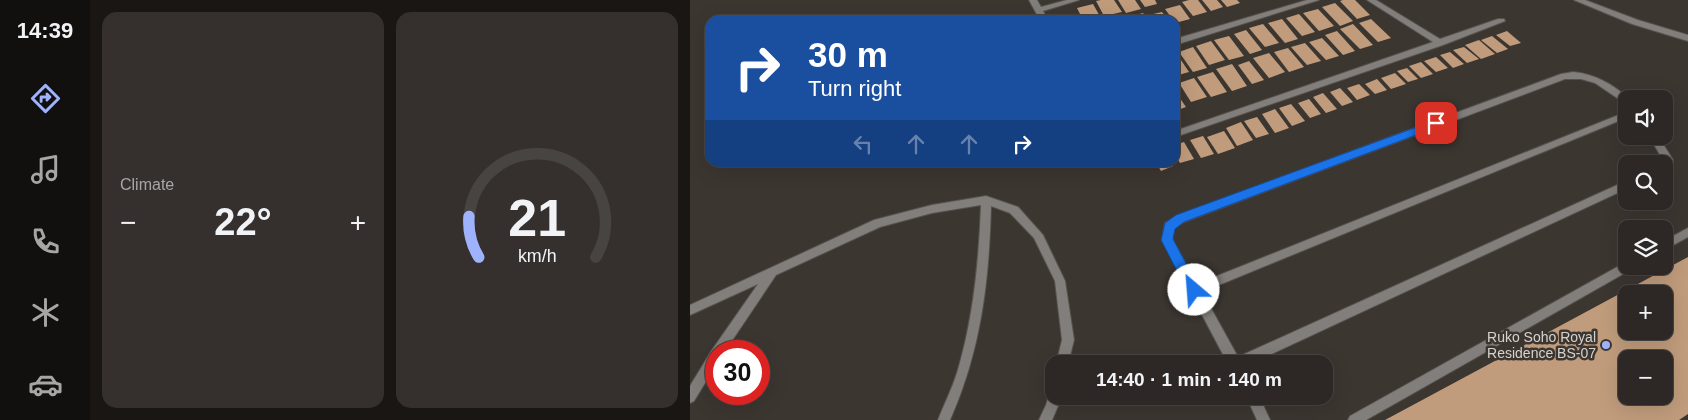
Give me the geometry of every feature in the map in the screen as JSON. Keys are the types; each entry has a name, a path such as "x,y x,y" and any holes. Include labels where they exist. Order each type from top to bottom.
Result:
{"street":[{"path":"1033,0 1041,15"},
{"path":"1038,10 1075,0"},
{"path":"1180,40 1315,0"},
{"path":"1371,0 1440,43"},
{"path":"1578,0 1635,22 1688,38"},
{"path":"1180,132 1501,21"},
{"path":"1230,355 1167,240 1169,226 1180,219 1564,76 1575,75 1597,81 1613,88 1618,93"},
{"path":"1194,290 1618,118"},
{"path":"1255,355 1618,189"},
{"path":"944,420 954,400 977,318 985,260 986,200"},
{"path":"690,310 878,223 932,209 986,200 1014,210 1038,235 1060,281 1068,340 1064,355"},
{"path":"1673,241 1688,232"},
{"path":"725,340 774,270"},
{"path":"1354,420 1618,272"},
{"path":"690,397 705,372"},
{"path":"1044,420 1052,405"},
{"path":"1256,405 1264,420"}],"building":[{"path":"1114,0 1122,12 1103,15 1096,1"},
{"path":"1118,0 1135,0 1141,9 1126,13"},
{"path":"1140,0 1155,0 1157,4 1145,7"},
{"path":"1198,0 1207,12 1193,16 1182,2"},
{"path":"1202,0 1217,0 1223,7 1211,11"},
{"path":"1221,0 1237,0 1240,3 1227,7"},
{"path":"1355,0 1370,15 1357,19 1340,1"},
{"path":"1335,3 1353,21 1340,26 1322,7"},
{"path":"1093,4 1099,15 1080,15 1077,8"},
{"path":"1180,5 1190,19 1180,22 1180,15 1169,15 1165,9"},
{"path":"1318,9 1334,26 1319,31 1303,13"},
{"path":"1162,12 1164,15 1149,15"},
{"path":"1299,14 1315,32 1302,36 1286,18"},
{"path":"1282,19 1298,39 1285,43 1268,23"},
{"path":"1371,19 1391,38 1378,42 1359,23"},
{"path":"1263,24 1279,43 1265,47 1249,28"},
{"path":"1353,24 1373,45 1360,49 1340,29"},
{"path":"1246,30 1262,50 1250,54 1234,34"},
{"path":"1337,31 1355,51 1343,55 1325,35"},
{"path":"1507,31 1521,43 1510,46 1496,35"},
{"path":"1229,36 1244,56 1229,60 1214,40"},
{"path":"1492,36 1508,49 1497,53 1481,40"},
{"path":"1322,38 1339,56 1326,60 1309,42"},
{"path":"1479,40 1495,54 1481,59 1465,45"},
{"path":"1211,41 1225,60 1209,65 1196,46"},
{"path":"1305,43 1321,61 1307,65 1291,47"},
{"path":"1193,47 1207,68 1193,72 1180,52"},
{"path":"1464,47 1479,59 1467,63 1453,50"},
{"path":"1288,48 1304,67 1289,72 1274,52"},
{"path":"1450,52 1464,64 1453,68 1440,55"},
{"path":"1269,53 1285,72 1269,78 1253,58"},
{"path":"1436,57 1448,68 1436,72 1424,61"},
{"path":"1180,58 1189,72 1180,75"},
{"path":"1249,61 1264,80 1252,84 1238,65"},
{"path":"1421,62 1433,74 1421,78 1409,66"},
{"path":"1232,64 1247,86 1232,91 1216,69"},
{"path":"1407,68 1418,79 1408,82 1397,71"},
{"path":"1213,72 1227,92 1211,97 1197,77"},
{"path":"1395,73 1406,84 1391,89 1381,78"},
{"path":"1194,78 1207,97 1191,102 1180,83"},
{"path":"1377,79 1387,90 1375,94 1365,84"},
{"path":"1359,84 1370,95 1357,100 1347,88"},
{"path":"1340,88 1353,102 1342,106 1330,92"},
{"path":"1323,93 1337,109 1326,113 1313,97"},
{"path":"1180,98 1186,107 1180,109"},
{"path":"1309,99 1321,114 1310,118 1298,103"},
{"path":"1291,104 1305,121 1292,126 1279,108"},
{"path":"1275,109 1289,128 1275,133 1262,114"},
{"path":"1257,117 1269,134 1256,138 1244,121"},
{"path":"1241,122 1253,140 1237,146 1226,128"},
{"path":"1224,131 1235,148 1218,154 1207,137"},
{"path":"1203,136 1214,154 1201,158 1190,140"},
{"path":"1184,142 1194,159 1180,163 1180,143"},
{"path":"1159,167 1171,167 1161,171"},
{"name":"Ruko Soho Royal Residence BS-07","path":"1688,257 1688,414 1679,420 1385,420 1618,295 1618,340 1673,340 1673,285 1636,285 1655,275 1673,275 1673,265"}],"place":[{"name":"Ruko Soho Royal Residence BS-07","path":"1606,345"}],"route":[{"path":"1194,290 1167,240 1169,226 1180,219 1436,123"}]}
